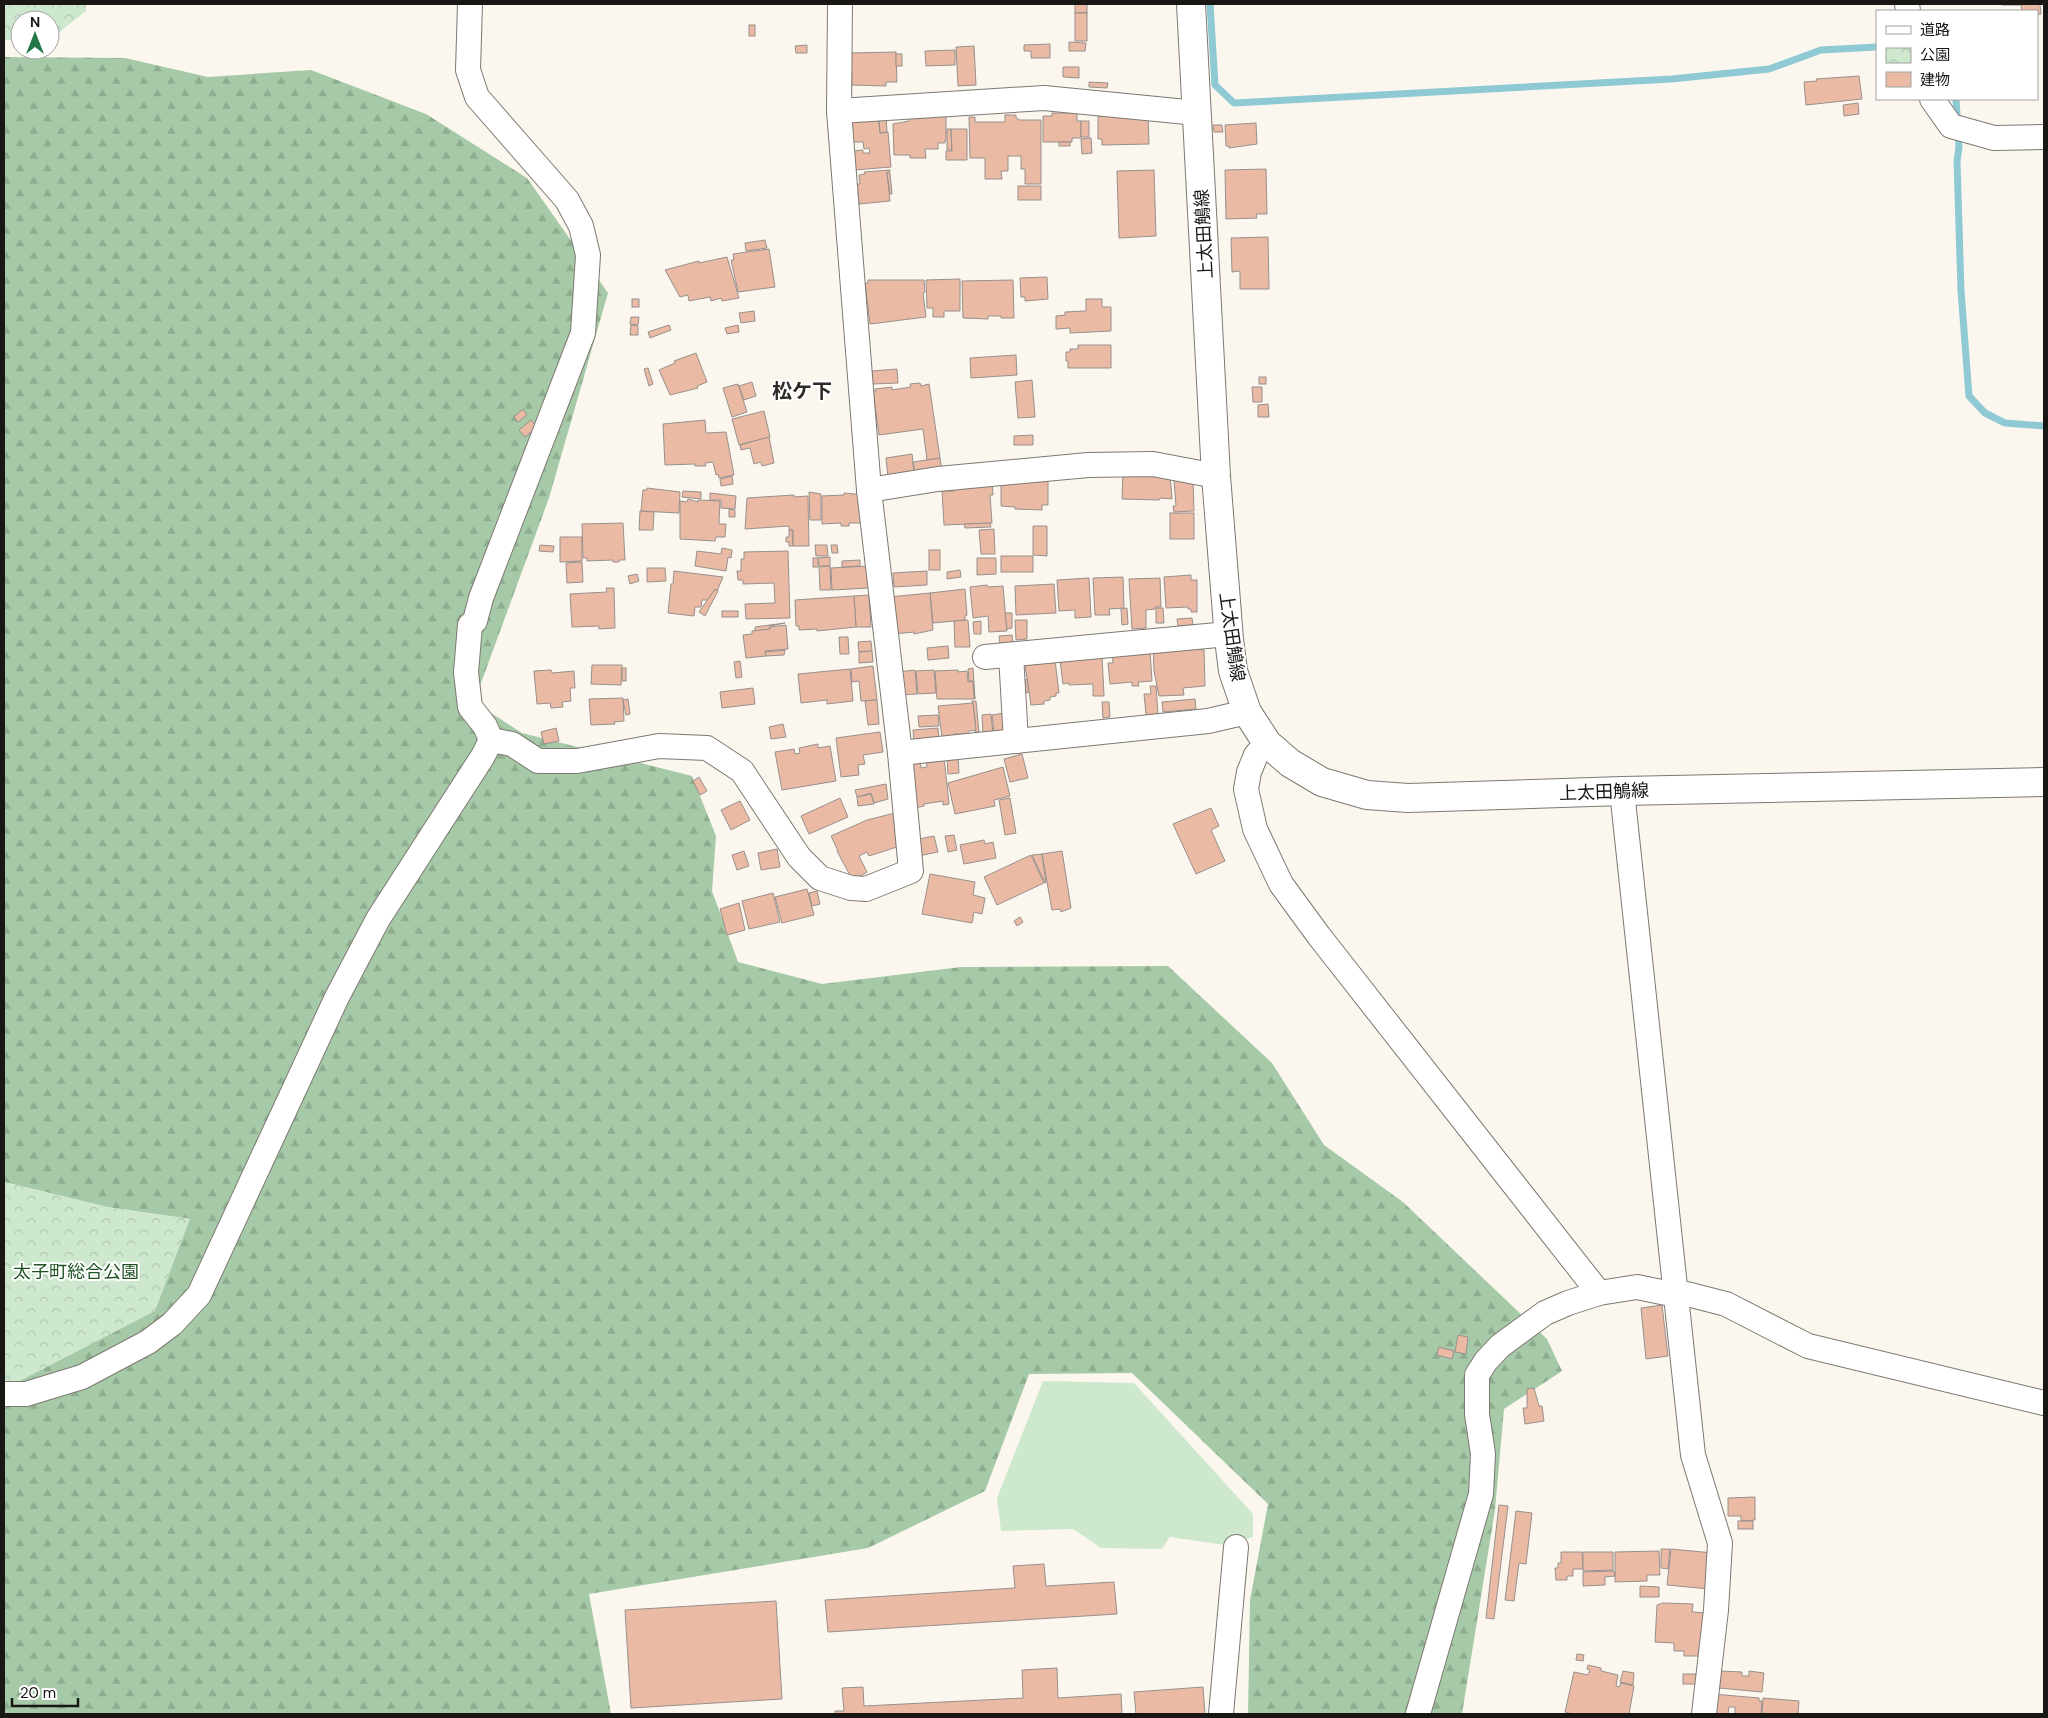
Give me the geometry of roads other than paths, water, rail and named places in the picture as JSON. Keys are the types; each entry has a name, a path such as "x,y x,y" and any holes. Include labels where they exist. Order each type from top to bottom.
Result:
{"main road":[{"name":"上太田鵤線","path":"1191,4 1216,476 1228,634 1233,671 1247,712 1267,743 1290,763 1322,782 1367,795 1408,798 1622,791 2044,782"}],"street":[{"path":"4,1394 26,1394 82,1377 148,1342 172,1324 199,1295 337,997 378,919 483,756 491,740 485,726 470,707 466,672 470,625 474,621 480,598 583,333 588,255 581,226 567,200 477,97 468,70 470,4"},
{"path":"491,740 512,744 538,761 577,761 660,746 707,748 742,771 799,857 820,878 851,888 866,889 911,871 900,753 869,490 839,111 840,4"},
{"path":"839,111 1044,98 1197,113"},
{"path":"1933,100 1951,126 1994,138 2044,138"},
{"path":"869,490 938,479 1088,465 1153,464 1216,476"},
{"path":"985,657 1228,634"},
{"path":"1011,655 1016,741"},
{"path":"900,753 1208,721 1247,712"},
{"path":"1267,743 1256,755 1249,772 1246,789 1255,829 1281,884 1319,936 1599,1293"},
{"path":"1622,791 1693,1455 1720,1542 1716,1610 1704,1714"},
{"path":"1418,1714 1481,1494 1483,1454 1477,1414 1477,1376 1486,1361 1500,1346 1544,1314 1568,1303 1599,1293 1637,1287 1676,1295 1687,1294 1726,1304 1808,1346 2044,1403"},
{"path":"1221,1714 1236,1547"}],"waterway":[{"path":"1210,4 1215,85 1234,103 1672,79 1769,69 1821,50 1876,47"},
{"path":"1956,100 1959,147 1957,161 1961,291 1969,396 1985,413 2005,423 2044,426"}],"district":[{"name":"松ケ下","path":"802,391"}],"park label":[{"name":"太子町総合公園","path":"76,1272"}]}
